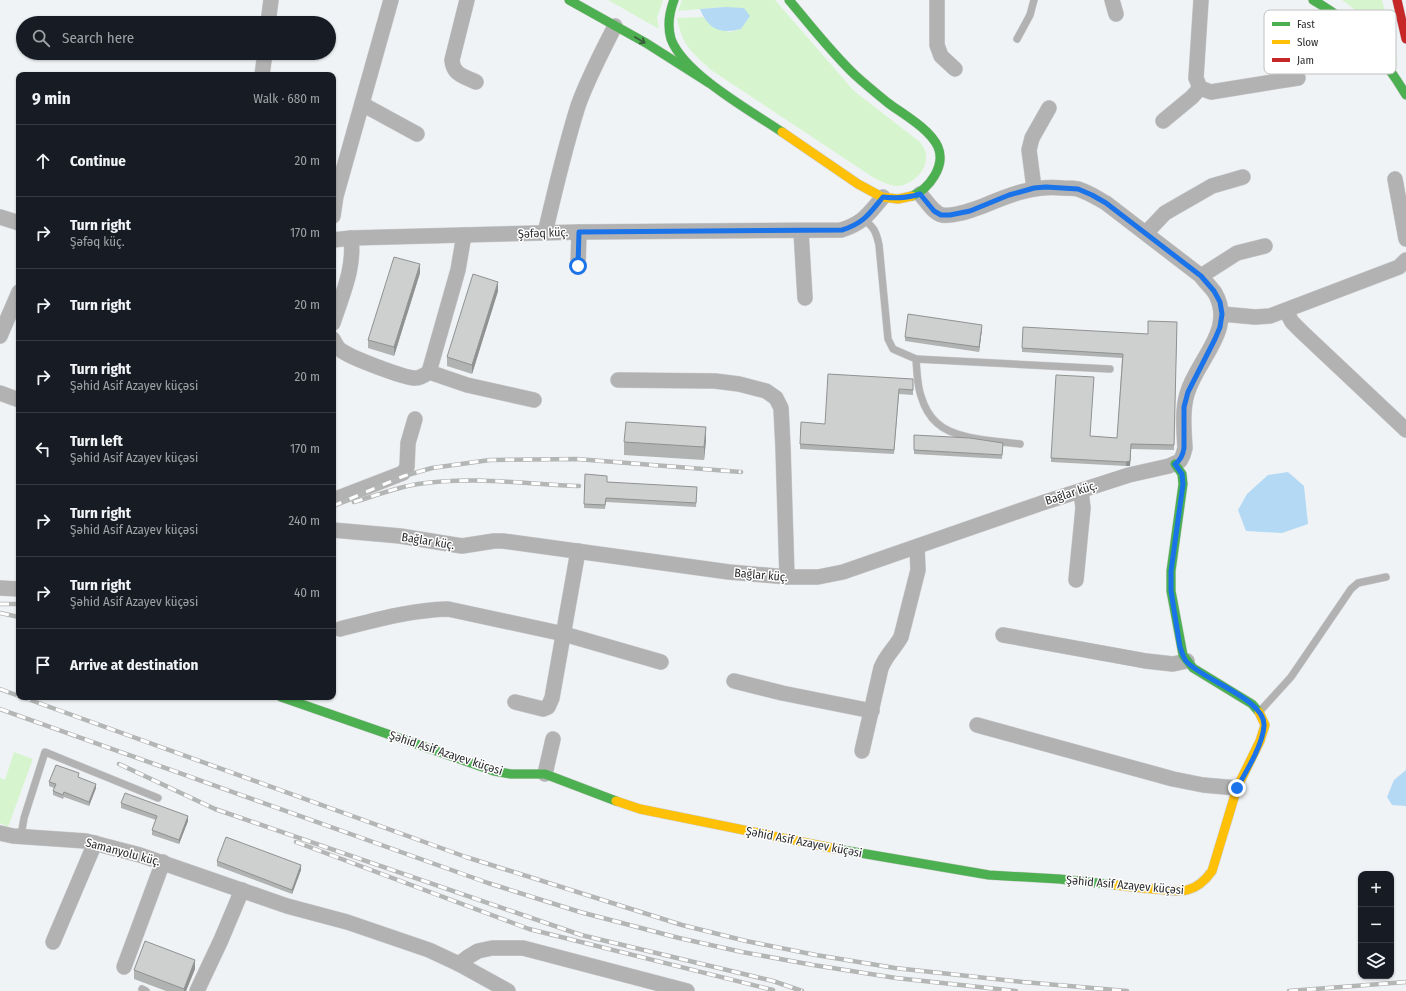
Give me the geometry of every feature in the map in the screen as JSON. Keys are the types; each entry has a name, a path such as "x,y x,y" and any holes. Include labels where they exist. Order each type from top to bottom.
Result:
{"main road":[{"path":"569,0 709,83 858,184 883,197 896,199 907,198 920,194 933,180 939,160 938,147 931,137 878,95 839,60 788,0"},
{"path":"674,0 668,18 670,34 676,51 709,83"},
{"path":"1313,0 1329,10"},
{"path":"1397,0 1406,39"},
{"path":"1393,74 1406,95"},
{"path":"1175,464 1182,474 1183,484 1171,571 1171,591 1182,655 1203,674 1252,704 1259,711"},
{"name":"Şəhid Asif Azayev küçəsi","path":"290,700 494,771 510,774 546,774 602,797 640,810 824,847 949,870 1059,879 1179,892 1192,890 1205,881 1212,871 1237,788 1260,741 1265,725 1259,711"}],"street":[{"path":"269,16 271,0"},
{"path":"336,196 391,0"},
{"path":"467,0 452,60 453,68 457,73 476,82"},
{"path":"938,0 937,45 941,56 955,69"},
{"path":"1201,0 1196,78 1200,88 1211,92 1298,78"},
{"path":"546,233 561,167 579,105 595,65 615,26"},
{"path":"262,72 264,60"},
{"path":"1163,121 1192,97 1200,88"},
{"path":"362,104 417,134"},
{"path":"1034,188 1029,150 1032,138 1049,108"},
{"path":"1146,233 1165,213 1212,186 1243,177"},
{"path":"1395,179 1406,239"},
{"path":"920,194 934,211 941,215 950,215 970,211 1009,195 1034,188 1046,187 1078,189 1106,203 1201,276 1214,291 1220,302 1222,314 1220,327 1215,339 1188,392 1184,407 1183,455 1180,461 1175,464"},
{"name":"Şəfəq küç.","path":"336,240 579,232 842,230 857,224 864,219 883,197"},
{"path":"0,217 16,222"},
{"path":"801,231 805,298"},
{"path":"578,266 579,232"},
{"path":"336,344 340,350 354,358 403,376 415,378 424,376 429,372 458,270 464,235"},
{"path":"336,314 351,268 353,252 351,238"},
{"path":"1201,276 1237,253 1265,246"},
{"path":"1222,314 1255,317 1270,316 1399,267 1406,260"},
{"path":"0,336 16,299"},
{"path":"1286,311 1292,322 1302,332 1406,430"},
{"path":"429,372 467,385 534,400"},
{"path":"618,380 715,381 739,384 766,391 776,398 781,408 787,577"},
{"path":"0,393 16,399"},
{"path":"336,499 403,473 407,467 408,442 415,419"},
{"name":"Bağlar küç.","path":"336,530 400,536 462,546 503,541 729,572 787,577 818,577 843,572 1042,503 1129,475 1175,464"},
{"path":"1076,580 1083,508 1081,491"},
{"path":"862,751 881,668 886,657 901,637 918,570 918,547"},
{"path":"515,702 543,710 548,707 552,698 578,551"},
{"path":"0,588 16,589"},
{"path":"340,628 403,614 448,609 564,634 661,662"},
{"path":"1003,634 1146,661 1173,664 1187,661"},
{"path":"734,681 782,693 872,711"},
{"path":"977,725 1174,780 1203,785 1237,788"},
{"path":"546,774 553,739"},
{"name":"Samanyolu küç.","path":"1,838 21,836 76,840 94,843 163,862 287,906 347,922 428,950 458,964 508,991"},
{"path":"53,942 94,843"},
{"path":"124,967 163,862"},
{"path":"197,991 230,920 242,890"},
{"path":"458,964 468,956 478,951 492,948 523,948 687,991"}],"lane":[{"path":"1017,39 1030,15 1034,0"},
{"path":"864,219 876,232 879,245 888,339 892,349 916,359 1110,369"},
{"path":"916,359 920,395 929,414 937,424 968,438 1020,444"},
{"path":"1259,711 1291,677 1317,641 1351,588 1358,584 1386,577"},
{"path":"21,836 24,818 45,752 158,798"}],"green space":[{"path":"608,0 663,0 657,18 659,29"},
{"path":"682,0 775,0 854,91 920,142 925,150 926,157 923,169 912,181 898,186 888,184 874,178 711,70 698,58 685,42 679,28 677,18 703,17 707,21 729,32 741,29 750,16 725,7 678,11"},
{"path":"1342,0 1382,0 1385,10 1356,10"},
{"path":"14,752 33,759 8,827 0,823 0,778 5,780"}],"water":[{"path":"725,7 744,8 750,16 741,29 727,31 716,29 707,22 700,9"},
{"path":"1288,472 1304,486 1308,524 1282,533 1246,531 1238,510 1247,494 1268,475"},
{"path":"1406,770 1406,806 1392,805 1387,797 1394,780"}],"building":[{"path":"394,257 420,264 394,347 368,340"},
{"path":"473,274 498,282 472,365 447,357"},
{"path":"908,314 982,325 979,347 905,337"},
{"path":"1148,321 1177,322 1174,445 1131,444 1130,461 1126,462 1051,458 1056,375 1094,377 1090,436 1117,438 1123,354 1022,348 1023,327 1148,334"},
{"path":"828,374 913,379 913,390 899,389 894,450 800,444 801,422 825,424"},
{"path":"626,422 706,427 704,447 624,442"},
{"path":"914,435 970,438 1003,443 1002,455 914,450"},
{"path":"585,474 607,476 607,482 697,487 696,503 606,498 605,505 584,504"},
{"path":"56,765 79,773 78,777 96,784 89,802 64,792 63,795 53,791 56,784 49,782"},
{"path":"125,793 188,816 179,840 152,830 157,816 121,803"},
{"path":"226,837 301,865 292,890 217,861"},
{"path":"145,941 195,960 184,989 134,970"}],"railway":[{"path":"336,505 404,476 432,468 490,460 577,459 741,472"},
{"path":"354,502 402,487 438,482 498,481 579,486"},
{"path":"0,604 16,604"},
{"path":"0,613 16,616"},
{"path":"0,689 16,695"},
{"path":"30,700 466,857 682,925 746,941 816,955 895,968 1023,982 1127,991"},
{"path":"0,709 488,883 580,912 679,938 742,952 813,965 896,978 1016,991"},
{"path":"119,764 215,809 581,935 773,981 802,991"},
{"path":"296,842 529,929 773,990"},
{"path":"1289,991 1406,982"}],"traffic: fast":[{"path":"569,0 646,43 709,83"},
{"path":"674,0 670,14 669,29 671,39 678,52 689,65 720,91 782,132"},
{"path":"789,0 829,48 855,75 888,103 923,128 934,140 940,154 938,169 930,182 918,193 912,196"},
{"path":"1313,0 1329,10"},
{"path":"1392,74 1406,95"},
{"path":"1175,464 1182,474 1183,484 1171,571 1171,591 1183,655 1193,668 1252,704 1259,712"},
{"path":"290,700 494,771 511,774 545,774 616,801"},
{"path":"837,849 989,875 1059,879 1116,885"}],"traffic: slow":[{"path":"782,132 858,184 882,197 898,199 912,196"},
{"path":"1116,885 1179,891 1193,888 1206,879 1212,871 1237,788 1260,741 1265,725 1259,712"},
{"path":"616,801 640,809 837,849"}],"traffic: jam":[{"path":"1397,0 1406,39"}],"route":[{"path":"578,266 579,232 842,230 857,224 864,219 883,197 896,199 907,198 920,194 934,211 941,215 950,215 970,211 1009,195 1034,188 1059,187 1078,189 1106,203 1201,276 1214,291 1220,302 1222,314 1220,327 1197,372 1188,392 1184,407 1183,455 1180,461 1175,464 1182,474 1183,484 1171,571 1171,591 1182,655 1193,668 1252,704 1259,711 1265,725 1250,764 1237,788"}]}
